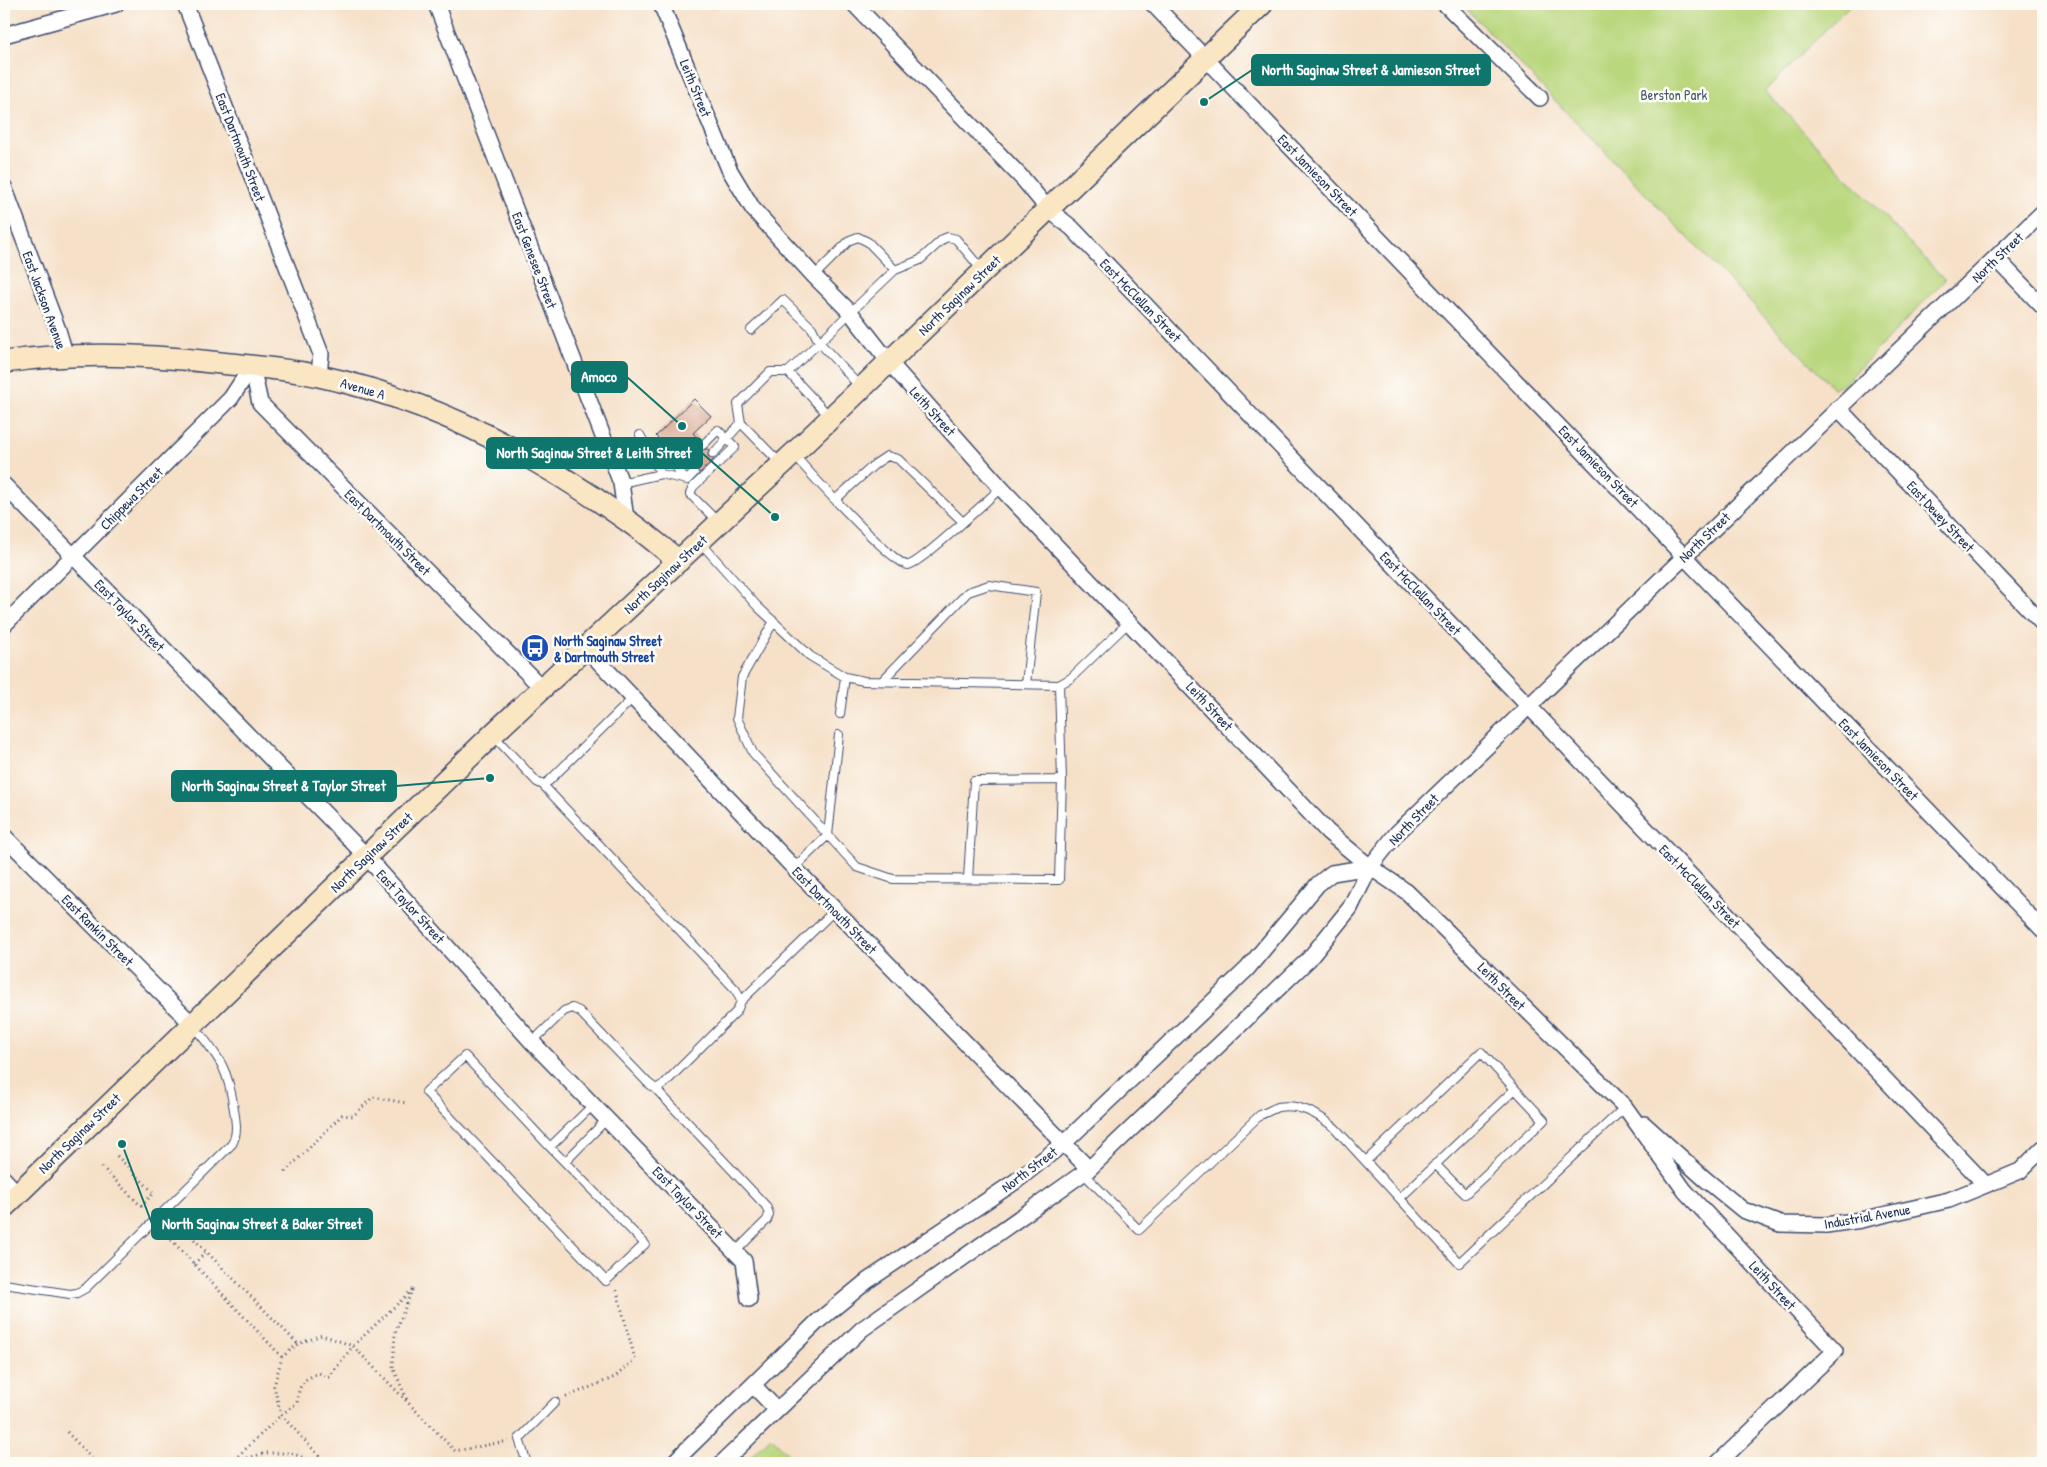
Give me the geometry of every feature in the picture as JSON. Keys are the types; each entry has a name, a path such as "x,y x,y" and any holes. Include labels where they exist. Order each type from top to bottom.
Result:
{"main road":[{"name":"North Saginaw Street","path":"8,1193 192,1024 492,734 700,542 1262,4"},
{"name":"Avenue A","path":"4,362 66,357 179,358 319,376 377,390 418,405 496,440 570,483 626,519 679,561"}],"street":[{"path":"4,35 116,4"},
{"name":"East Dartmouth Street","path":"185,4 321,354 319,376"},
{"name":"East Genesee Street","path":"436,4 621,483 626,519"},
{"name":"Leith Street","path":"661,4 729,169 753,209 814,276 850,312 889,362 1001,488 1328,832 1370,867 1407,892 1625,1107 1685,1191 1835,1351 1718,1463"},
{"name":"East McClellan Street","path":"854,4 1023,179 1048,209 1072,228 1986,1185"},
{"name":"East Jamieson Street","path":"1153,4 2043,930"},
{"path":"1453,6 1540,98"},
{"name":"East Jackson Avenue","path":"4,187 58,330 66,357"},
{"name":"North Street","path":"722,1463 862,1328 1086,1171 1308,959 1350,908 1370,867 1397,833 2043,212"},
{"path":"1996,258 2043,307"},
{"name":"East Dartmouth Street","path":"252,366 260,403 542,688"},
{"name":"Chippewa Street","path":"4,625 231,398 252,366"},
{"name":"East Dewey Street","path":"1838,408 2043,624"},
{"name":"East Taylor Street","path":"4,486 366,856 532,1042 736,1251 744,1261 749,1299"},
{"name":"East Dartmouth Street","path":"585,647 794,868 1064,1143 1086,1171"},
{"name":"East Rankin Street","path":"4,836 192,1024"},
{"name":"North Street","path":"673,1463 817,1322 867,1281 1016,1181 1064,1143 1247,969 1318,884 1332,873 1370,867"},
{"name":"Industrial Avenue","path":"1625,1107 1705,1179 1743,1210 1780,1224 1826,1225 1861,1220 1949,1200 2020,1171 2043,1148"},
{"path":"753,1385 777,1410"}],"lane":[{"path":"814,276 850,240 858,237 868,242 895,270"},
{"path":"983,271 956,239 948,237 920,260 895,270 788,372 770,372 738,404 742,423 836,499 885,550 904,565 910,565 926,554 1001,488"},
{"path":"751,330 783,300 812,328 818,342 861,388"},
{"path":"788,372 830,418"},
{"path":"712,454 742,423"},
{"path":"703,445 718,430 735,447 693,487 690,494 719,523"},
{"path":"640,435 661,474"},
{"path":"836,499 875,464 887,456 898,459 962,521"},
{"path":"685,464 678,470 693,487"},
{"path":"686,480 694,473"},
{"path":"621,483 661,474 686,480"},
{"path":"700,542 757,606 810,656 845,677 864,681 1059,684 1071,678 1129,622"},
{"path":"882,681 968,592 989,585 1036,592 1026,684"},
{"path":"774,621 742,678 737,718 753,753 857,867 893,879 1059,880 1062,780 1059,684"},
{"path":"840,714 845,677"},
{"path":"543,785 633,698"},
{"path":"492,734 537,782 543,785 736,990 741,1002"},
{"path":"794,868 828,836 838,735"},
{"path":"968,879 974,781 1062,780"},
{"path":"656,1089 664,1084 737,1010 741,1002 835,910"},
{"path":"532,1042 564,1010 572,1008 579,1011 656,1089 766,1206 769,1214 767,1220 736,1251"},
{"path":"4,1284 70,1294 77,1293 86,1288 230,1147 234,1140 236,1128 228,1078 218,1057 192,1024"},
{"path":"1366,1161 1481,1052 1514,1090 1544,1120 1465,1194 1435,1164"},
{"path":"465,1056 550,1147 645,1244 606,1280 426,1092 465,1056"},
{"path":"1400,1198 1514,1090"},
{"path":"550,1147 593,1105"},
{"path":"1086,1171 1139,1230 1260,1115 1278,1108 1299,1108 1318,1114 1335,1128 1459,1263 1625,1107"},
{"path":"565,1162 607,1119"},
{"path":"527,1463 519,1439 555,1402"}],"path":[{"path":"285,1172 342,1115 353,1116 373,1097 406,1104"},
{"path":"102,1168 141,1206 154,1193 116,1154"},
{"path":"173,1217 298,1344"},
{"path":"161,1229 282,1357"},
{"path":"194,1264 206,1252"},
{"path":"555,1402 614,1377 635,1359 616,1287"},
{"path":"232,1463 281,1414 297,1402 299,1388 306,1378 319,1373 329,1377 352,1346 412,1290 395,1333 393,1367 410,1405"},
{"path":"326,1463 281,1414 274,1386 282,1357 298,1344 322,1335 352,1346 455,1451 519,1439"},
{"path":"66,1432 96,1463"},
{"path":"232,1463 266,1453 291,1453 318,1463"}],"green space":[{"name":"Berston Park","path":"1462,4 1851,4 1765,91 1945,280 1842,386 1833,388"},
{"path":"771,1437 797,1463 744,1463"}],"building":[{"path":"694,399 711,416 693,433 700,441 698,444 699,449 709,450 708,456 714,459 700,473 696,468 689,468 691,463 689,460 681,460 674,451 672,453 656,436"}],"place":[{"name":"North Saginaw Street & Jamieson Street","path":"1204,102"},
{"name":"Amoco","path":"682,426"},
{"name":"North Saginaw Street & Leith Street","path":"775,517"},
{"name":"North Saginaw Street & Dartmouth Street","path":"535,648"},
{"name":"North Saginaw Street & Taylor Street","path":"490,778"},
{"name":"North Saginaw Street & Baker Street","path":"122,1144"}]}
